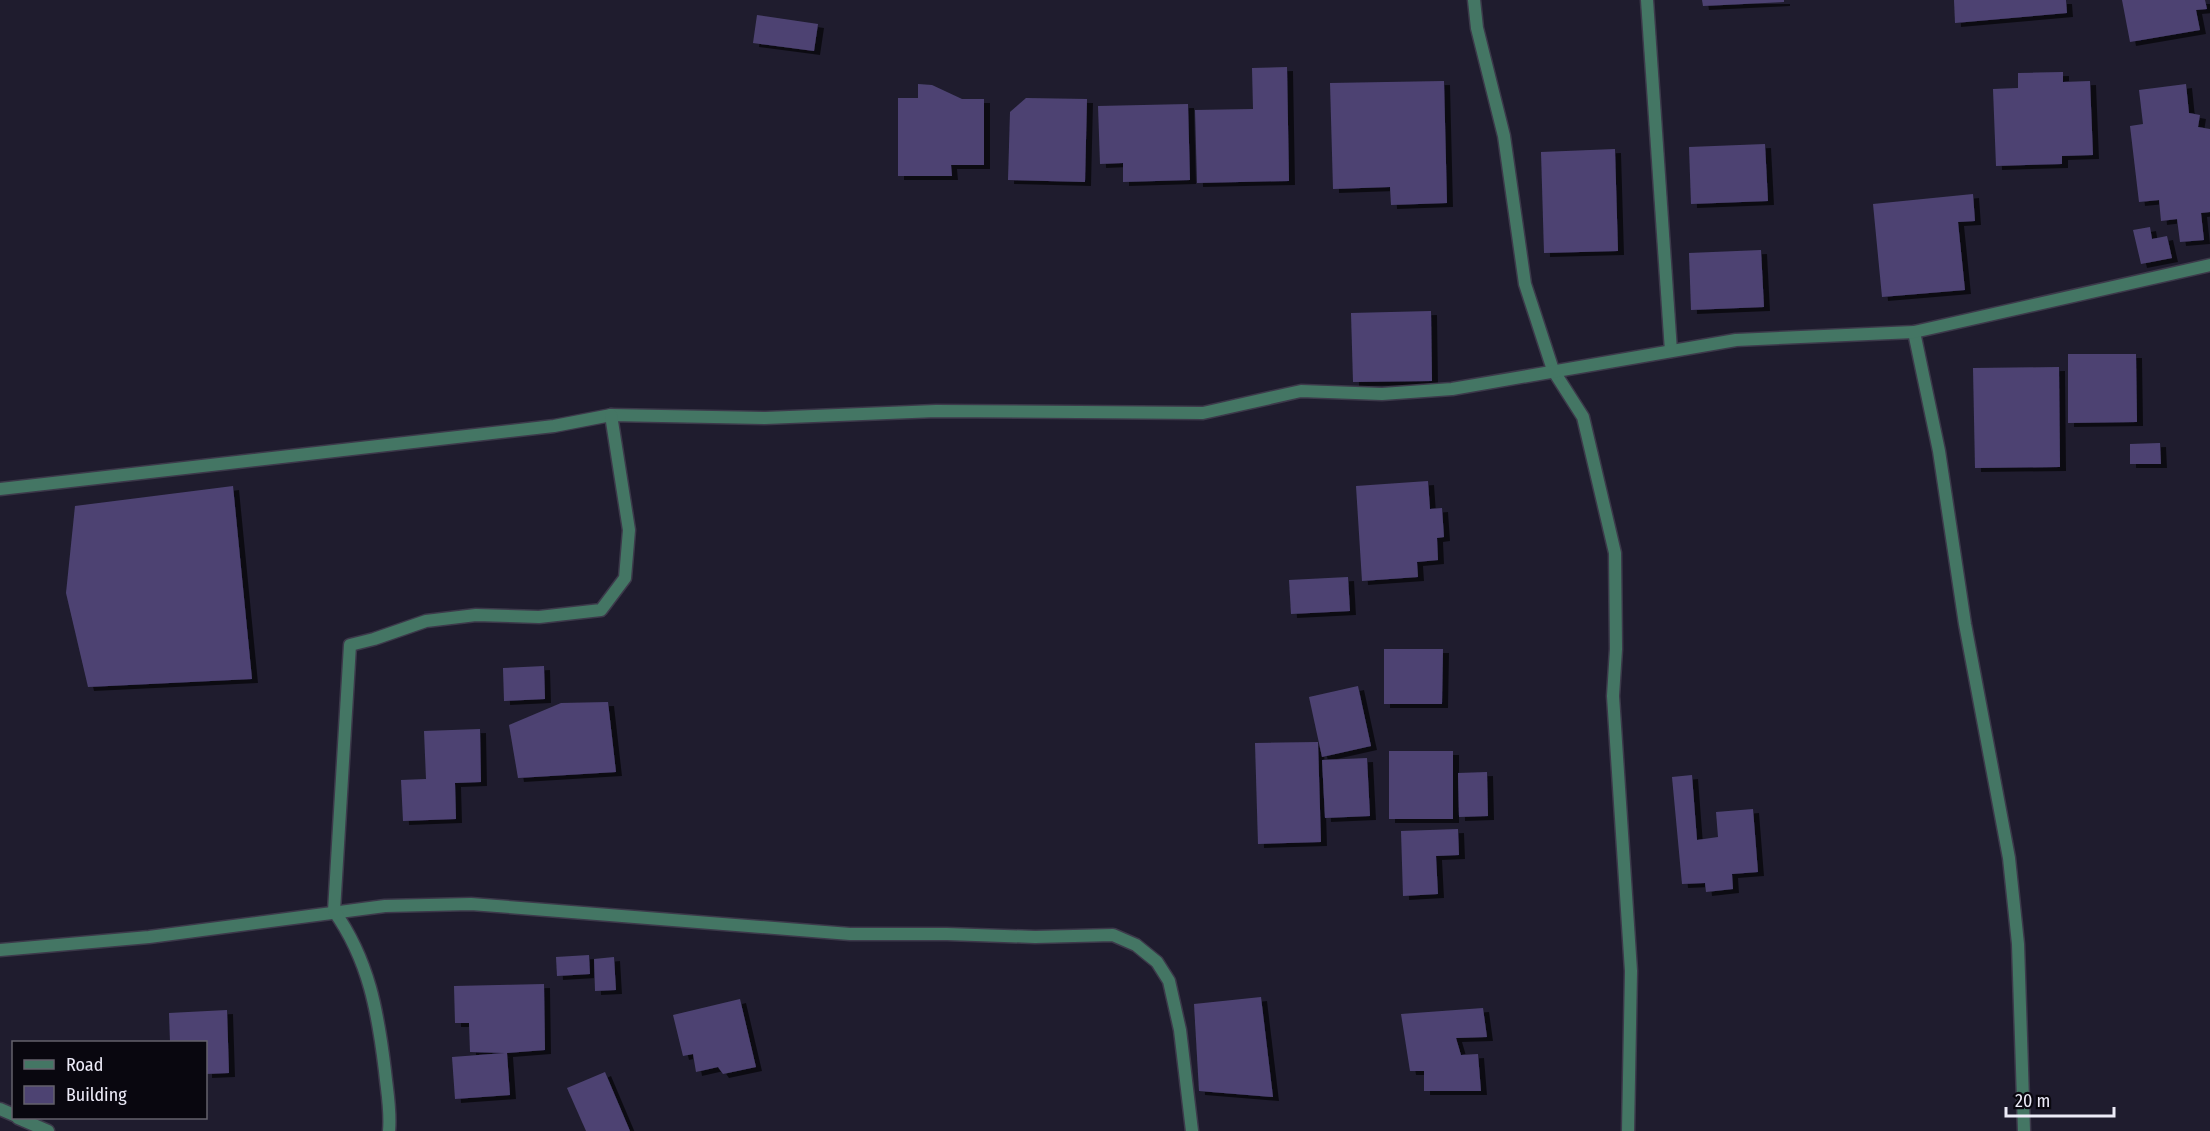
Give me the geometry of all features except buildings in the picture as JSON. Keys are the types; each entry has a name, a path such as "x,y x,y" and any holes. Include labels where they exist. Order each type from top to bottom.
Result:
{"street":[{"path":"1474,0 1477,28 1504,136 1525,284 1553,370 1583,417 1615,553 1616,649 1613,696 1631,971 1628,1131"},
{"path":"1647,0 1671,351"},
{"path":"0,489 554,426 611,415 765,418 936,411 1203,413 1301,391 1382,394 1452,389 1736,340 1914,332 2210,265"},
{"path":"1914,332 1939,451 1965,624 2009,858 2018,944 2024,1131"},
{"path":"389,1131 379,1021 374,997 348,930 334,911 350,645 426,621 476,615 539,617 601,610 626,578 629,530 611,415"},
{"path":"0,950 148,937 334,911 385,906 471,903 850,934 947,934 1035,938 1113,935 1136,945 1157,962 1169,981 1180,1030 1192,1131"},
{"path":"20,1119 48,1131"}]}
